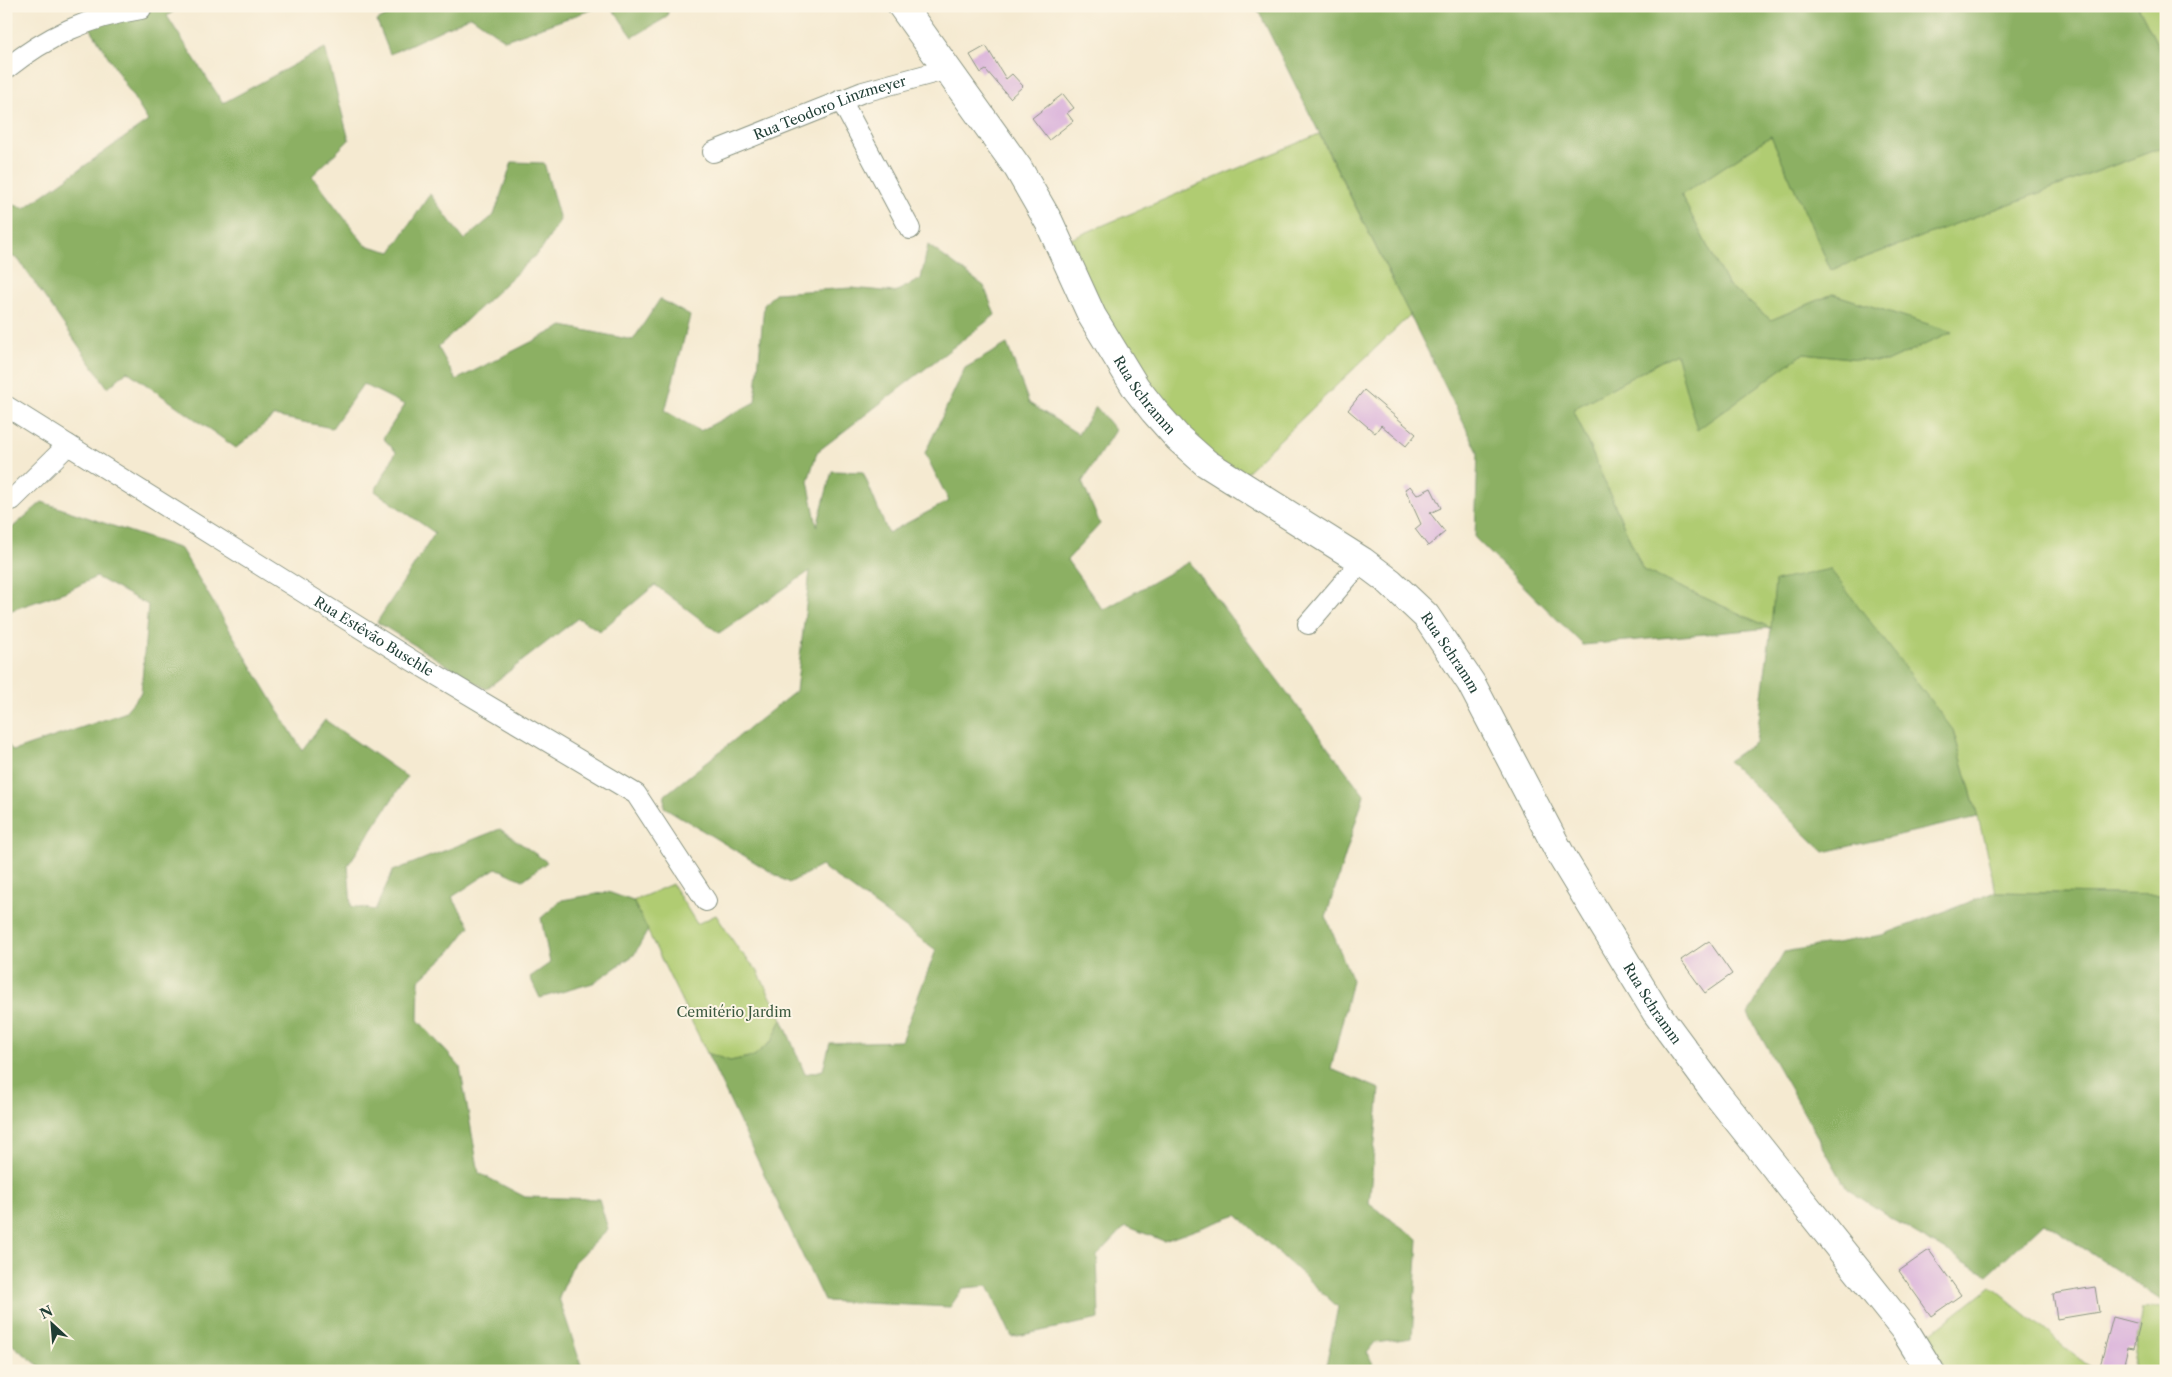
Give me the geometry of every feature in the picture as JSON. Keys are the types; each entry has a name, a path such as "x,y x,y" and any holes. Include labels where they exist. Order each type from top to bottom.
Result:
{"street":[{"name":"Rua Schramm","path":"902,6 1018,168 1050,222 1092,316 1154,411 1178,438 1206,463 1362,561 1390,582 1430,623 1471,683 1562,857 1656,1012 1733,1114 1904,1329 1930,1371"},
{"path":"6,69 26,53 60,33 86,21 141,9"},
{"name":"Rua Teodoro Linzmeyer","path":"712,152 842,100 948,69"},
{"path":"842,100 910,229"},
{"name":"Rua Estêvão Buschle","path":"6,406 413,661 636,794 706,902"},
{"path":"12,500 68,445"},
{"path":"1308,624 1362,561"}],"green space":[{"path":"131,6 181,6 167,16 223,103 325,48 349,140 312,176 365,245 391,252 430,194 464,240 494,215 512,162 544,163 560,220 542,249 438,347 456,380 563,326 633,340 660,299 690,316 665,411 700,431 755,402 764,305 775,293 851,288 895,292 921,279 928,245 984,286 995,315 817,452 808,481 817,526 832,471 863,472 888,533 949,501 925,453 965,368 1007,344 1029,403 1078,434 1096,407 1115,430 1082,482 1100,524 1067,560 1103,610 1189,562 1364,795 1326,917 1352,980 1331,1069 1380,1089 1369,1204 1418,1239 1412,1338 1375,1343 1367,1353 1377,1371 1325,1371 1338,1307 1237,1215 1164,1241 1126,1226 1097,1256 1099,1319 1012,1337 988,1286 963,1288 950,1307 824,1301 707,1053 730,1061 754,1056 772,1041 782,1019 805,1074 823,1070 830,1043 901,1041 936,950 821,866 789,883 664,807 665,795 796,691 810,571 719,633 655,585 600,631 578,618 486,689 377,622 435,533 375,491 396,452 383,438 405,405 363,384 332,428 274,416 236,448 127,371 108,388 18,259 6,254 6,203 25,208 148,121 86,21"},
{"path":"404,6 602,6 505,40 471,16 390,54 377,21"},
{"path":"610,6 669,6 667,17 633,37"},
{"path":"1256,6 2138,6 2166,62 2166,146 1831,270 1771,136 1681,195 1727,284 1771,320 1833,294 1953,332 1886,362 1804,353 1697,430 1676,353 1573,409 1643,570 1771,628 1583,645 1475,538 1478,452"},
{"path":"2138,6 2166,6 2166,62"},
{"path":"1319,134 1410,315 1242,476 1211,457 1143,383 1066,241"},
{"path":"1771,136 1831,270 2166,146 2166,895 1996,892 1978,817 1953,730 1771,628 1643,570 1573,409 1676,353 1698,429 1804,353 1886,362 1952,332 1833,294 1771,320 1727,284 1681,195"},
{"path":"42,502 181,549 302,750 325,720 407,777 348,865 351,906 375,910 393,871 500,829 547,862 523,880 496,868 452,897 470,926 450,952 419,980 418,1020 460,1067 479,1173 525,1197 599,1199 608,1229 574,1262 559,1298 583,1371 46,1371 6,1340 6,742 13,751 124,713 141,693 148,605 96,577 67,591 6,612 6,533"},
{"path":"1830,569 1953,730 1978,817 1824,852 1728,761 1756,742 1771,628 1775,581"},
{"name":"Cemitério Jardim","path":"672,884 697,924 716,915 739,950 757,970 782,1019 772,1041 754,1056 730,1061 707,1053 633,901"},
{"path":"608,892 633,901 648,930 634,955 593,983 540,998 530,977 550,963 541,918 562,900"},
{"path":"1996,892 2166,895 2166,1303 2044,1222 1987,1275 1899,1223 1847,1189 1748,1014 1784,952 1882,935"},
{"path":"1991,1286 2086,1364 2098,1371 1939,1371 1922,1340"},
{"path":"2166,1307 2166,1371 2132,1371 2142,1309"}],"building":[{"path":"986,46 1006,79 1012,74 1023,86 1010,98 986,70 981,73 970,55"},
{"path":"1063,94 1074,108 1067,113 1073,121 1049,140 1032,118"},
{"path":"1364,390 1416,434 1406,446 1381,425 1375,433 1348,410"},
{"path":"1410,486 1417,495 1431,488 1441,508 1430,513 1445,532 1428,546 1415,529 1421,524 1405,489"},
{"path":"1709,941 1732,974 1705,993 1681,960"},
{"path":"1929,1250 1961,1295 1931,1316 1899,1271"},
{"path":"2095,1287 2099,1312 2057,1319 2053,1294"},
{"path":"2113,1317 2140,1324 2134,1348 2128,1347 2122,1371 2100,1366"}]}
